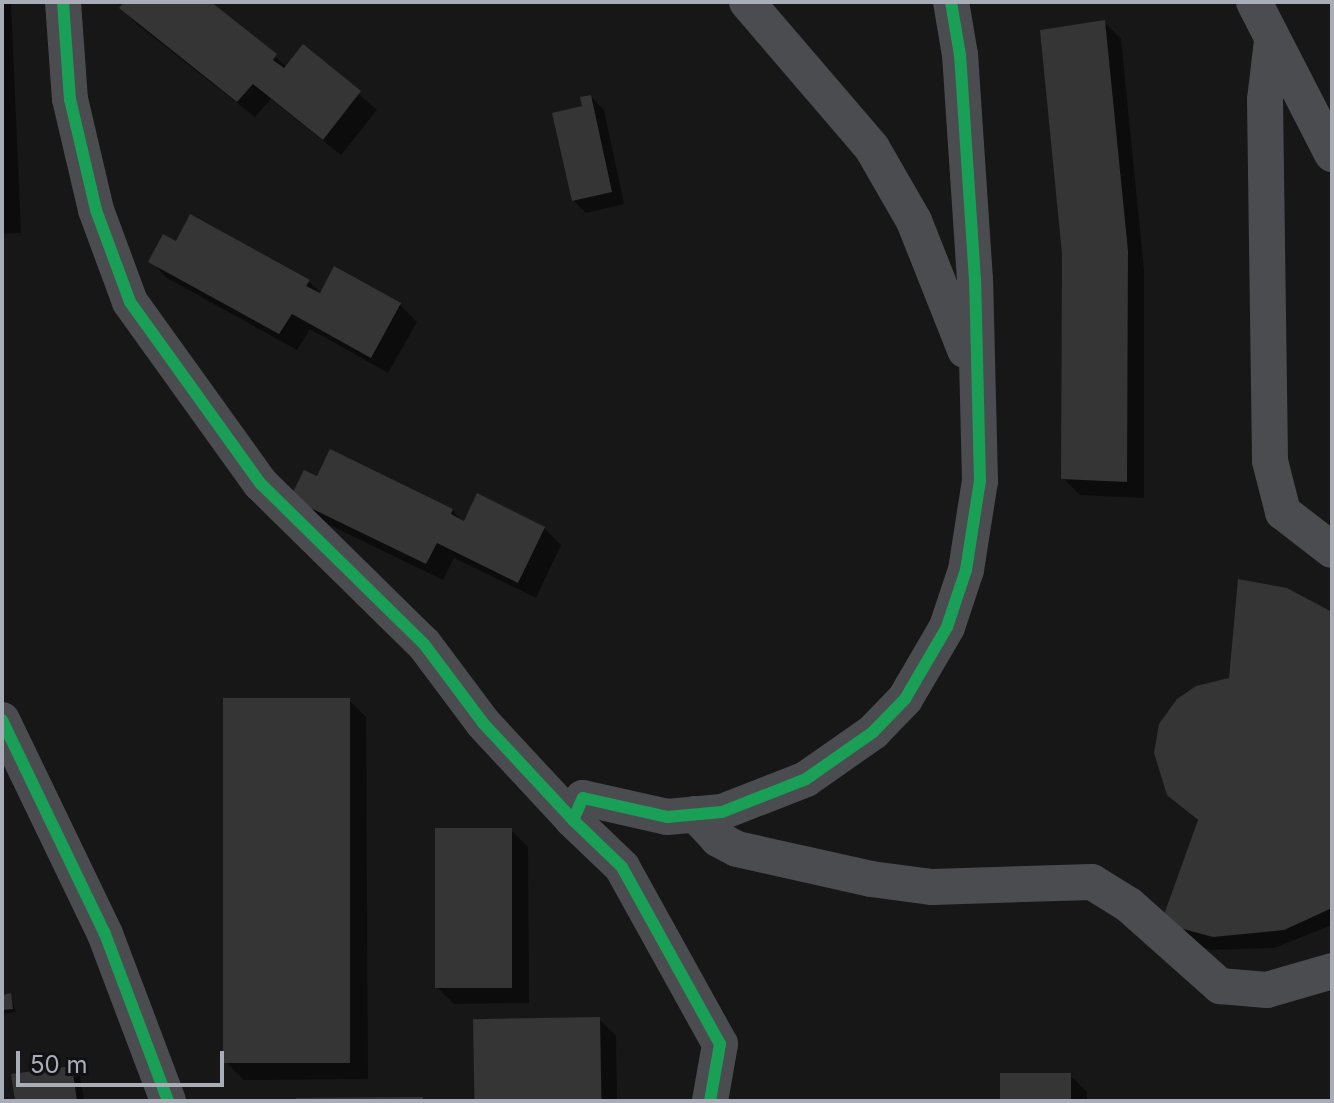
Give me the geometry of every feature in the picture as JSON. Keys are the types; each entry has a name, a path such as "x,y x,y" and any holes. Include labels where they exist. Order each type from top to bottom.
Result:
{"street":[{"path":"63,2 70,99 96,210 130,302 261,484 424,644 483,723 573,820 622,867 720,1044 710,1101"},
{"path":"747,2 872,148 914,221 954,313 978,393"},
{"path":"573,820 583,798 667,817 722,812 806,779 873,732 905,699 947,627 966,570 980,481 963,96 951,2"},
{"path":"1254,2 1332,154"},
{"path":"1272,41 1265,100 1270,461 1283,512 1332,550"},
{"path":"2,720 105,934 168,1101"},
{"path":"2,774 35,788"},
{"path":"695,814 718,839 737,849 871,879 932,887 1092,882 1129,905 1220,986 1267,990 1332,971"}],"building":[{"path":"124,2 211,2 277,54 273,60 284,68 303,44 361,91 323,140 253,84 237,102 119,8"},
{"path":"1105,20 1128,251 1127,482 1061,479 1062,254 1040,30"},
{"path":"591,95 612,192 572,201 552,113 582,106 580,97"},
{"path":"190,214 310,280 306,286 320,293 334,266 401,303 371,358 292,314 279,334 148,262 163,234 176,241"},
{"path":"330,449 453,509 451,514 464,521 477,493 545,527 518,583 437,543 426,564 290,498 304,470 317,476"},
{"path":"1238,579 1287,588 1332,612 1332,908 1284,930 1213,937 1161,923 1198,820 1167,795 1154,753 1159,724 1177,699 1196,686 1229,678"},
{"path":"223,698 350,698 350,1063 223,1063"},
{"path":"435,828 512,828 512,988 435,988"},
{"path":"11,993 13,1009 2,1010 2,995"},
{"path":"600,1017 601,1101 474,1101 473,1019"},
{"path":"72,1066 77,1101 15,1101 11,1074"},
{"path":"1000,1073 1071,1073 1071,1101 1000,1101"},
{"path":"423,1097 423,1101 296,1101 296,1098"}],"cycle path":[{"path":"63,2 70,99 96,210 130,302 261,484 424,644 483,723 573,820"},
{"path":"710,1101 720,1044 622,867 573,820 583,798 667,817 722,812 806,779 873,732 905,699 947,627 966,570 980,481 975,280 960,55 951,2"},
{"path":"2,720 105,934 168,1101"}]}
